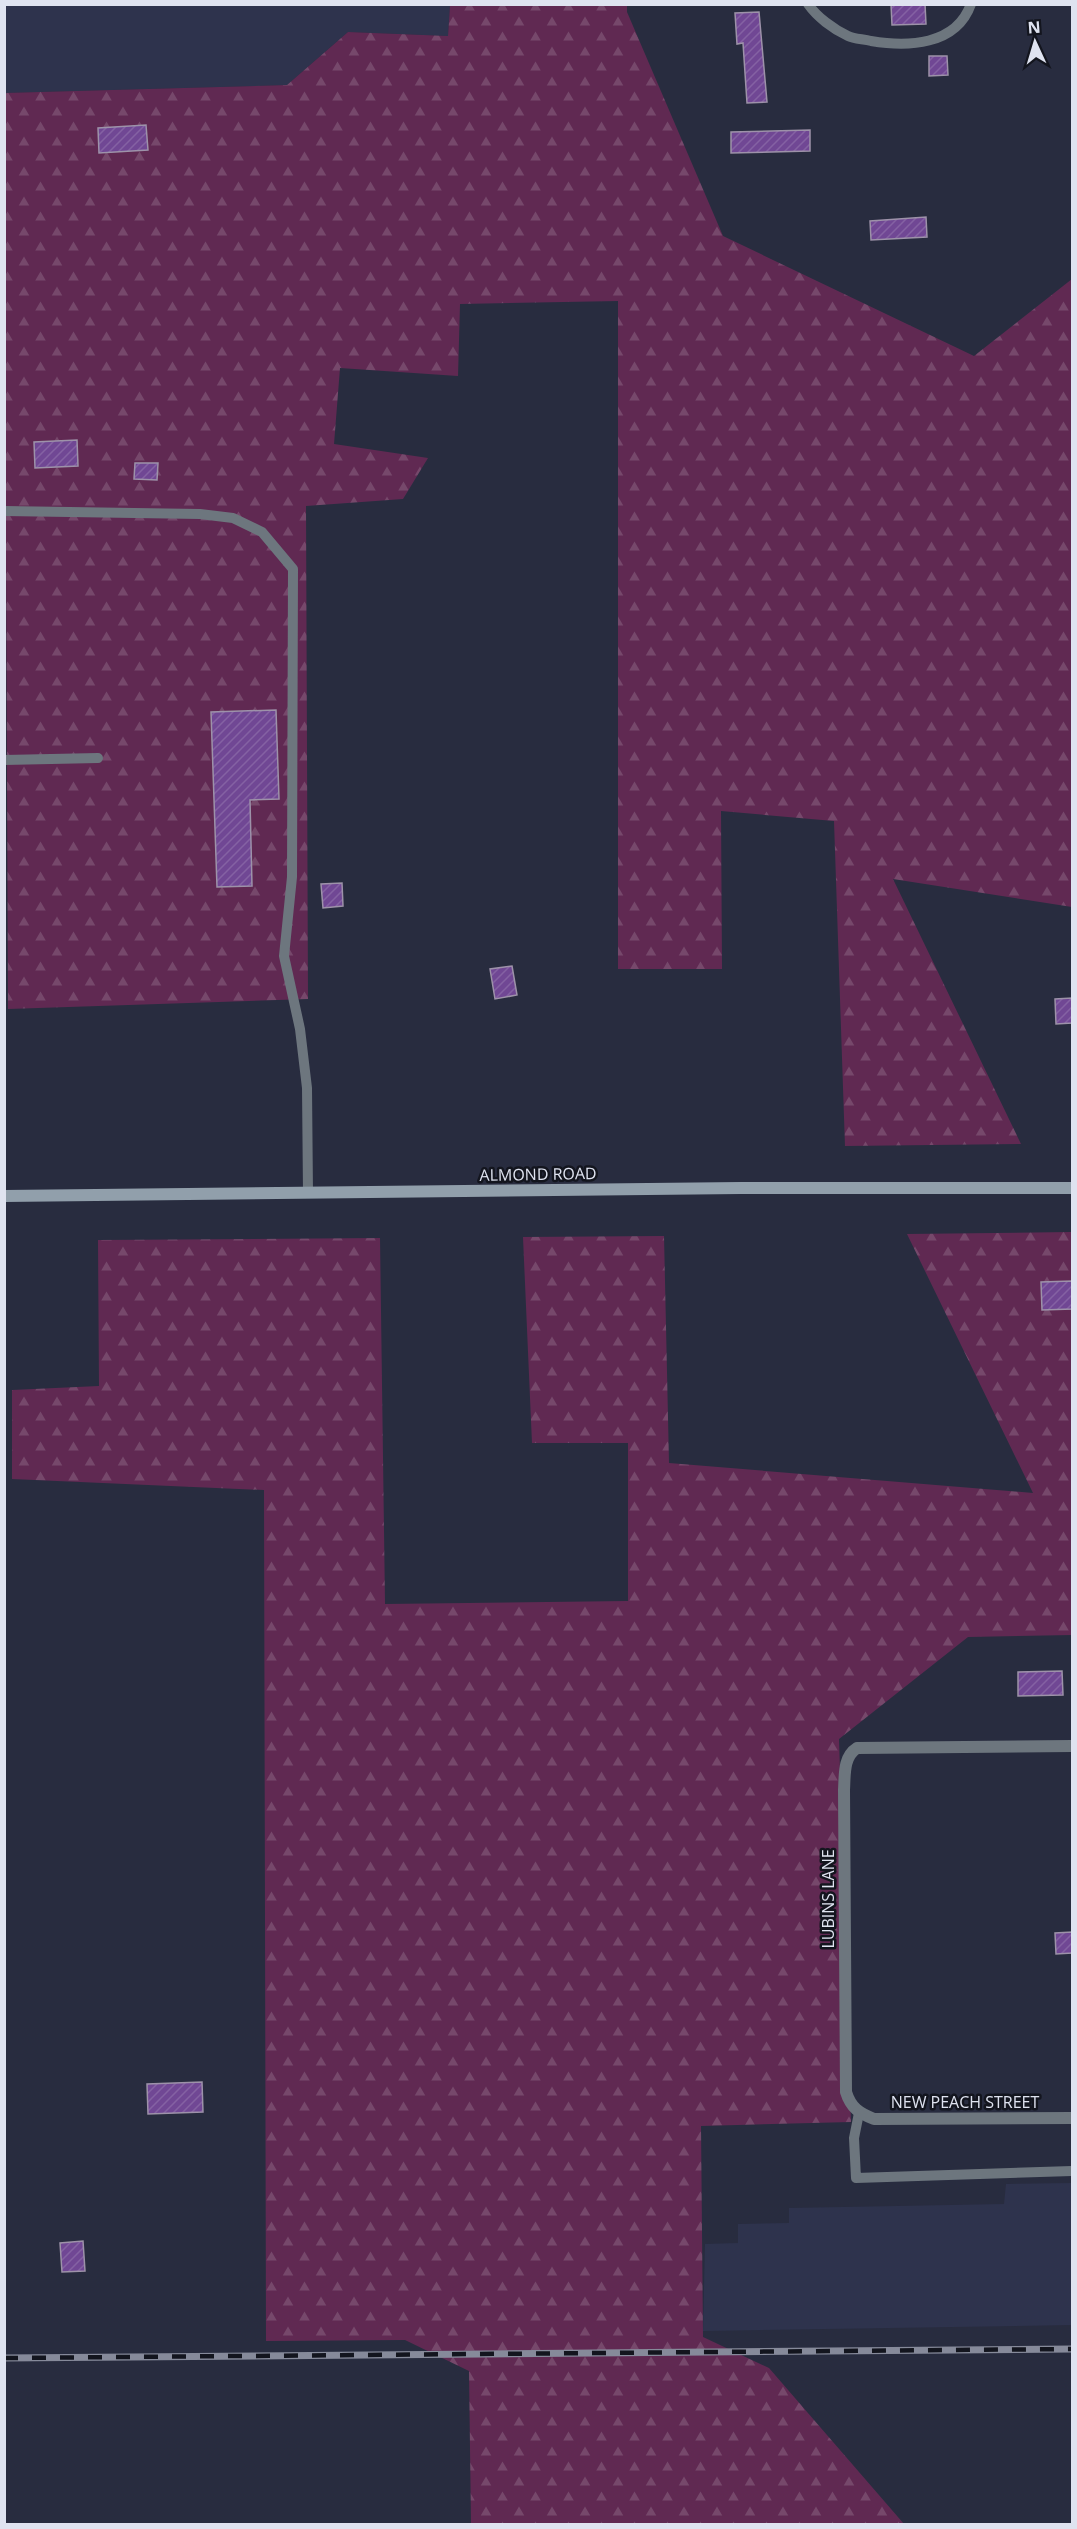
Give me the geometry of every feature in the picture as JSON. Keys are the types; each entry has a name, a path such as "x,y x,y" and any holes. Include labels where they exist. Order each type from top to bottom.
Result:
{"main road":[{"name":"ALMOND ROAD","path":"4,1196 1072,1188"}],"street":[{"name":"LUBINS LANE","path":"859,2113 850,2104 846,2092 845,1765 852,1751 857,1748 1072,1746"},
{"name":"NEW PEACH STREET","path":"859,2113 874,2119 891,2120 1072,2118"}],"lane":[{"path":"808,4 814,14 849,37 908,44 930,41 951,32 971,4"},
{"path":"4,511 200,514 233,518 262,532 293,569 292,878 284,956 300,1029 307,1088 308,1193"},
{"path":"4,760 98,758"},
{"path":"859,2113 854,2138 856,2178 1072,2171"}],"shaded area":[{"path":"4,5 450,5 448,36 348,32 287,85 5,93"},
{"path":"1072,2183 1072,2325 703,2331 705,2244 738,2243 738,2224 789,2223 789,2208 1004,2204 1006,2184"}],"green space":[{"path":"450,5 627,5 627,12 723,236 974,356 1072,279 1072,907 893,879 1021,1144 845,1146 834,821 721,811 722,969 618,969 618,301 460,304 458,376 340,368 334,444 428,458 403,499 306,506 308,999 8,1009 4,93 287,85 348,32 448,36"},
{"path":"1072,1232 1072,1635 968,1637 839,1739 851,2122 701,2126 703,2337 769,2368 904,2524 471,2524 469,2371 405,2340 266,2341 264,1490 12,1479 12,1390 99,1386 98,1240 380,1238 385,1604 628,1601 628,1443 532,1443 523,1237 664,1236 669,1463 1033,1493 907,1234"}],"building":[{"path":"891,4 925,4 926,24 892,25"},
{"path":"759,12 767,102 747,103 743,43 737,44 735,13"},
{"path":"929,56 947,56 948,75 929,76"},
{"path":"146,125 148,150 99,153 98,128"},
{"path":"810,130 810,151 731,153 731,132"},
{"path":"926,217 927,237 871,240 870,221"},
{"path":"77,440 78,466 35,468 34,442"},
{"path":"135,463 158,463 157,480 134,479"},
{"path":"276,710 279,799 250,800 252,886 217,887 211,712"},
{"path":"342,883 343,906 323,908 321,884"},
{"path":"512,966 517,995 495,999 490,969"},
{"path":"1072,998 1072,1023 1056,1024 1055,999"},
{"path":"1072,1281 1072,1309 1042,1310 1041,1282"},
{"path":"1062,1671 1063,1695 1018,1696 1018,1672"},
{"path":"1072,1932 1072,1953 1056,1954 1055,1933"},
{"path":"202,2082 203,2112 148,2114 147,2084"},
{"path":"83,2241 85,2271 62,2272 60,2243"}],"railway":[{"path":"4,2358 1072,2349"}]}
